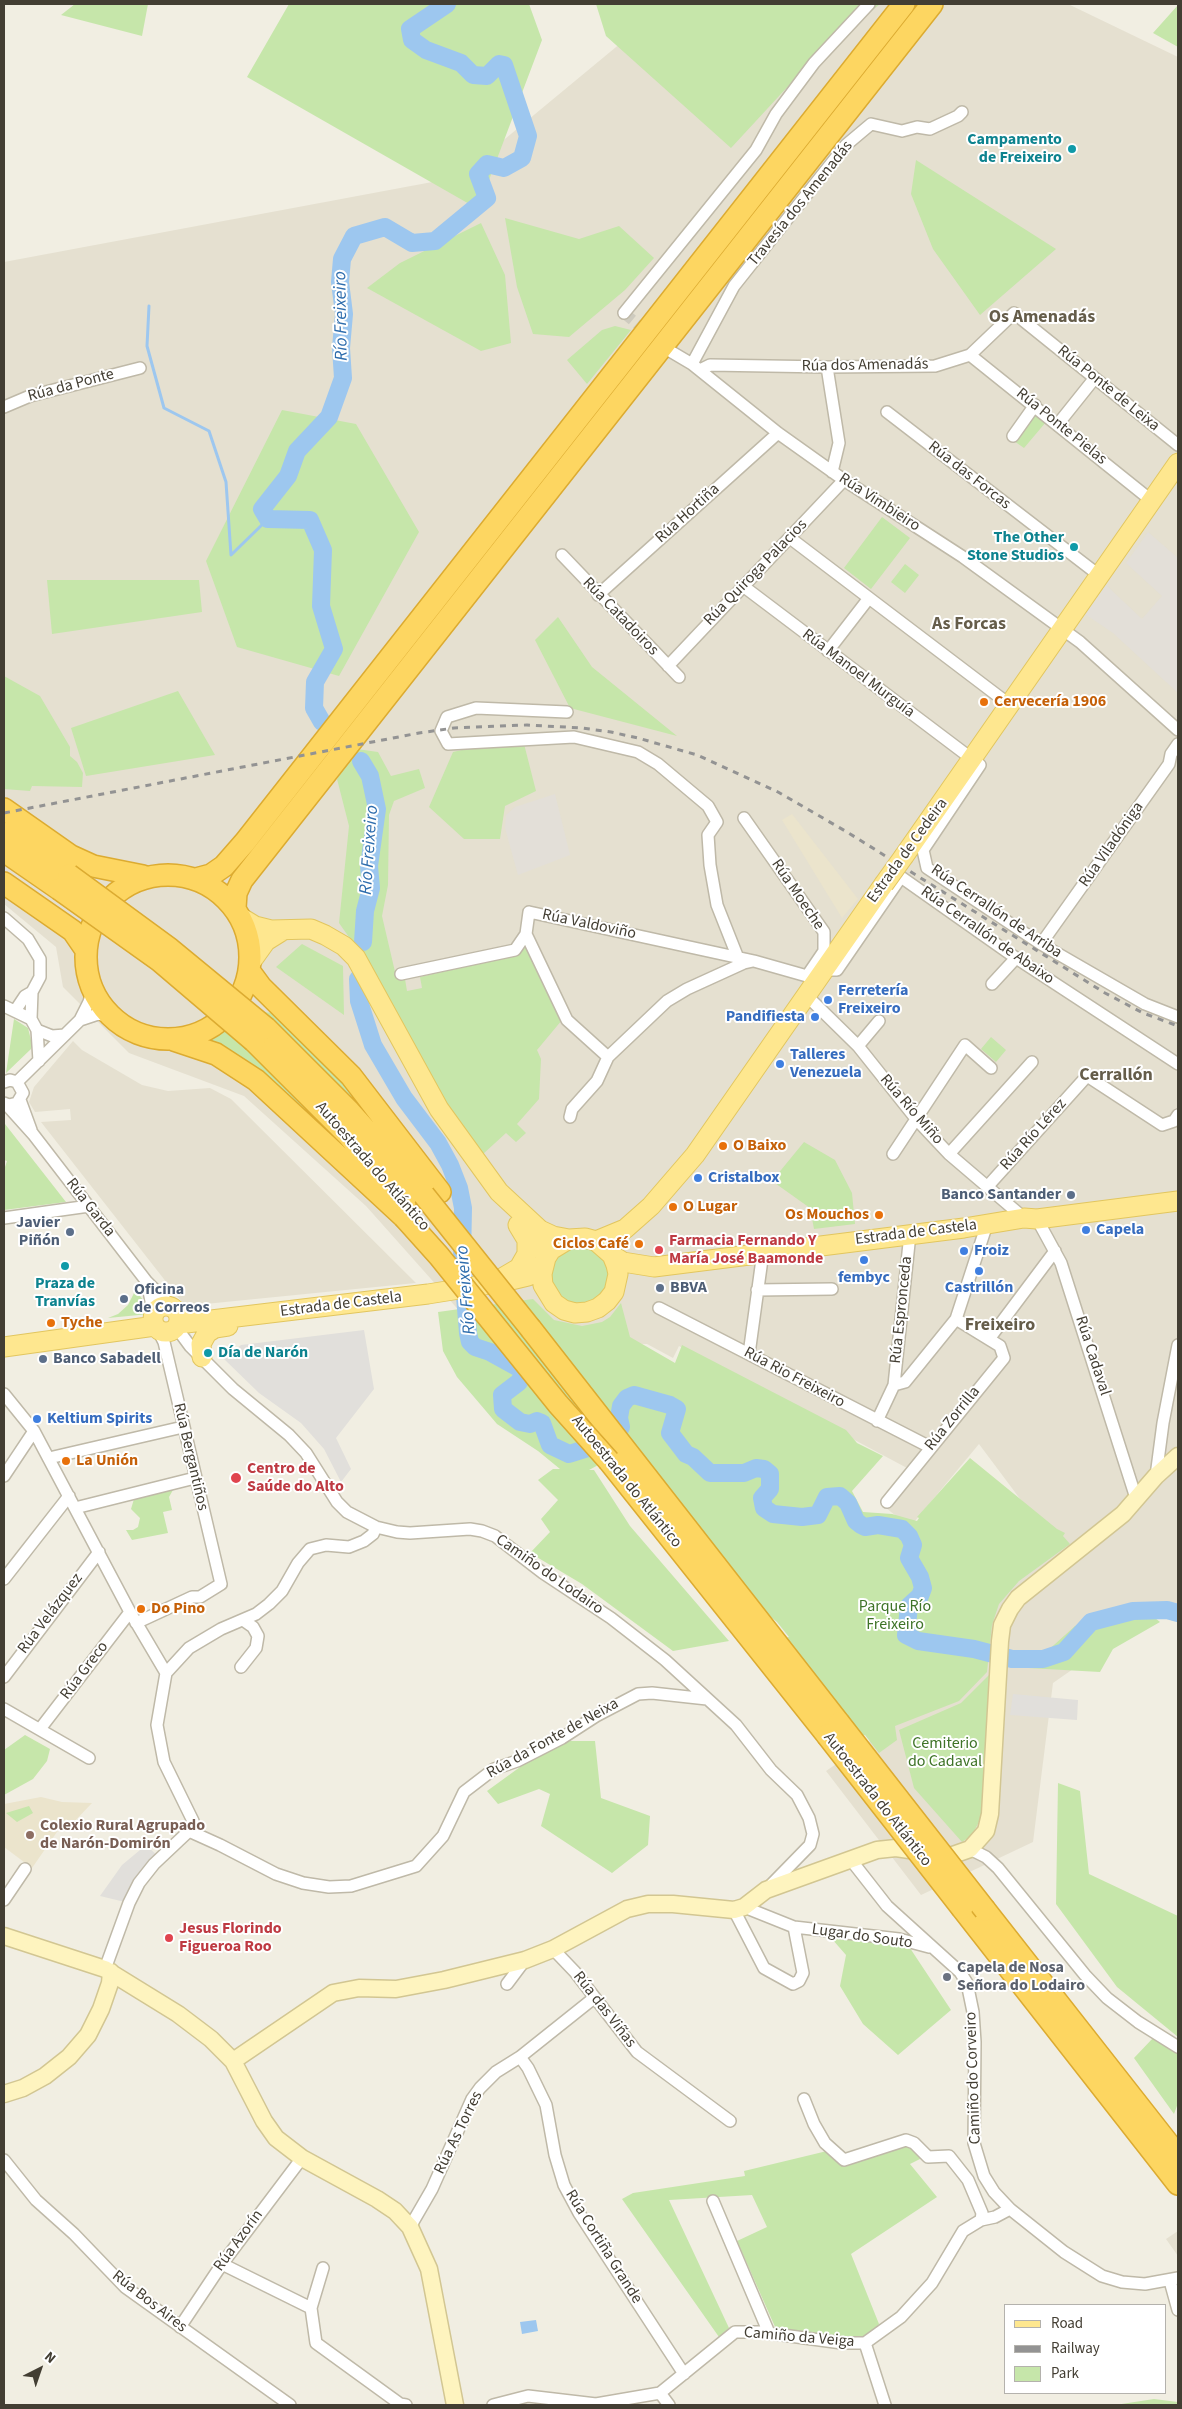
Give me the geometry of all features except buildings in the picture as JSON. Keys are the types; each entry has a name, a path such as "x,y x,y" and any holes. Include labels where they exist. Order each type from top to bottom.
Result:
{"highway":[{"path":"845,79 898,4"},
{"path":"196,879 211,874 224,866 245,842 904,4"},
{"path":"239,913 212,886 196,879 160,873 143,876 128,884 104,907 92,926 86,950 86,970 93,988 112,1017 142,1036 160,1040 173,1040 205,1031 218,1022 230,1009 242,992 251,967 250,945 239,913 236,893 242,880 932,4"},
{"path":"4,809 71,856 93,866 143,876"},
{"name":"Autoestrada do Atlántico","path":"4,826 64,882 160,961 260,1034 348,1135 420,1204 531,1329 617,1455"},
{"name":"Autoestrada do Atlántico","path":"4,851 64,882"},
{"path":"4,883 73,931 86,950"},
{"path":"251,967 261,987 351,1076 420,1204"},
{"path":"173,1040 216,1054 256,1080 420,1204"},
{"name":"Autoestrada do Atlántico","path":"420,1204 833,1729 991,1918 1178,2156"},
{"name":"Autoestrada do Atlántico","path":"833,1729 962,1908 1178,2184"},
{"path":"991,1918 1178,2144"},
{"path":"1059,2031 1178,2198"}],"main road":[{"name":"Estrada de Cedeira","path":"596,1241 618,1251 651,1206 695,1155 813,981 972,760 1178,463"},
{"path":"239,913 255,926 282,931 310,929 344,946 356,958 440,1109 499,1192 540,1230 553,1236 569,1239 586,1238 596,1241 647,1266 614,1292 598,1308 581,1312 564,1310 554,1303 547,1294 542,1279 545,1261 542,1245 518,1211"},
{"path":"251,967 266,940 282,931"},
{"path":"496,1283 519,1268 524,1262 528,1247 523,1233 506,1210 499,1192"},
{"name":"Estrada de Castela","path":"647,1266 1178,1201"},
{"path":"496,1283 528,1276 545,1261 559,1243 569,1239"},
{"path":"614,1292 618,1274 618,1251"},
{"path":"496,1283 525,1285 547,1294"},
{"name":"Estrada de Castela","path":"4,1347 166,1323 249,1316 496,1283"},
{"path":"196,1351 210,1330 242,1324 249,1316"}],"street":[{"path":"624,313 756,150 776,114 814,63 869,4"},
{"name":"Travesía dos Amenadás","path":"696,367 734,286 846,146 871,124 902,131 917,126 930,128 958,116 962,112"},
{"name":"Rúa dos Amenadás","path":"696,367 710,364 827,367 935,366 970,355 1014,313"},
{"name":"Rúa Ponte de Leixa","path":"1014,313 1178,445"},
{"name":"Rúa Vimbieiro","path":"670,351 696,367 778,434 844,480 963,557 1080,642 1178,730"},
{"name":"Rúa Ponte Pielas","path":"970,355 1152,500"},
{"path":"827,367 839,443 832,472"},
{"name":"Rúa da Ponte","path":"4,407 30,396 140,368"},
{"path":"1058,424 1094,379"},
{"path":"1012,436 1035,405"},
{"name":"Rúa das Forcas","path":"887,412 1100,576"},
{"name":"Rúa Hortiña","path":"598,595 778,434"},
{"name":"Rúa Quiroga Palacios","path":"668,666 844,480"},
{"path":"790,538 1010,705"},
{"name":"Rúa Catadoiros","path":"562,555 679,678"},
{"name":"Rúa Manoel Murguía","path":"743,586 972,760"},
{"path":"828,651 870,598"},
{"path":"567,712 476,708 447,717 441,731 448,744 574,737 638,752 658,764 708,806 717,822 708,835 710,865 717,904 738,958"},
{"name":"Rúa Viladóniga","path":"1041,944 1169,764 1171,754 1178,744"},
{"name":"Rúa Cerrallón de Arriba","path":"972,760 980,765 923,850 927,868 1041,944 1145,1004 1178,1017"},
{"name":"Rúa Moeche","path":"744,818 824,932 824,951 813,981"},
{"name":"Rúa Cerrallón de Abaixo","path":"813,981 837,970 901,877 1016,958 1178,1064"},
{"name":"Rúa Valdoviño","path":"608,1057 598,1050 567,1020 526,934 529,912 754,961 813,981"},
{"path":"4,918 28,939 40,959 40,977 32,992 31,1019"},
{"path":"401,974 515,950 526,934"},
{"path":"992,984 1016,958"},
{"path":"570,1117 572,1108 597,1081 608,1057 667,1000 744,963 754,961"},
{"name":"Rúa Río Miño","path":"813,981 858,1046 917,1120 949,1154 987,1187 1030,1219"},
{"path":"4,1082 10,1080 17,1082 80,1020 89,1002 93,988"},
{"path":"15,1011 24,996 32,992"},
{"path":"4,1006 31,1019 38,1030 39,1061"},
{"path":"80,1020 98,1014 112,1017"},
{"path":"858,1046 879,1022"},
{"path":"38,1030 52,1036 65,1035"},
{"path":"39,1061 50,1045 52,1036"},
{"path":"893,1154 917,1120 964,1045 991,1068"},
{"path":"949,1154 1032,1062"},
{"name":"Rúa Río Lérez","path":"987,1187 1087,1076 1162,1126 1174,1121 1178,1115"},
{"name":"Rúa Garda","path":"17,1082 23,1093 20,1100 32,1134"},
{"path":"5,1103 13,1104 20,1100"},
{"name":"Rúa Garda","path":"5,1103 32,1134 147,1282 166,1323"},
{"path":"4,1218 89,1206"},
{"name":"Rúa Cadaval","path":"1030,1219 1055,1251 1061,1263 1136,1498"},
{"path":"877,1421 894,1385 906,1382 956,1319 987,1224"},
{"name":"Rúa Espronceda","path":"894,1385 910,1234"},
{"path":"956,1319 989,1339 1055,1251"},
{"path":"749,1354 756,1290 763,1252"},
{"name":"Rúa Garda","path":"147,1282 166,1323"},
{"path":"756,1290 832,1289"},
{"name":"Rúa Rio Freixeiro","path":"659,1308 930,1447"},
{"name":"Camiño do Lodairo","path":"166,1323 250,1405 294,1440 310,1458 337,1502 347,1512 376,1527 410,1533 476,1530 495,1536 543,1573 611,1618 665,1660 736,1725 770,1770 797,1795 809,1818 813,1834 810,1845 766,1890"},
{"name":"Rúa Bergantiños","path":"136,1623 192,1597 200,1597 221,1584 194,1478 164,1342 166,1323"},
{"name":"Rúa Zorrilla","path":"887,1502 1004,1358 1000,1346 989,1339"},
{"path":"1156,1476 1163,1423 1178,1345"},
{"path":"4,1394 34,1432 136,1623 166,1673"},
{"path":"49,1458 184,1427"},
{"path":"4,1476 34,1432"},
{"path":"233,2061 333,1993 359,1988 406,1987 444,1980 525,1960 553,1949 627,1909 648,1904 739,1909 766,1890 877,1850 896,1848 950,1856 970,1848 986,1831 990,1814 998,1660 1002,1625 1018,1598 1123,1514 1156,1476 1178,1456"},
{"path":"75,1508 194,1478"},
{"path":"4,1579 69,1496"},
{"path":"4,2094 23,2088 44,2076 69,2057 88,2035 101,2009 110,1983 108,1970 129,1903 139,1883 154,1864 189,1831 194,1821 164,1762 157,1725 166,1673 189,1648 221,1629 256,1614 282,1591 298,1563 310,1549 326,1546 349,1547 364,1541 373,1534 376,1527"},
{"name":"Rúa Velázquez","path":"4,1677 99,1552"},
{"name":"Rúa Greco","path":"40,1729 130,1612"},
{"path":"242,1667 256,1648 258,1636 253,1627 243,1620"},
{"name":"Rúa da Fonte de Neixa","path":"189,1831 220,1844 276,1874 312,1884 351,1886 416,1866 443,1836 464,1792 494,1769 517,1761 562,1738 596,1716 638,1694 652,1693 707,1699"},
{"path":"4,1709 89,1758"},
{"path":"970,1848 998,1868 1106,1998 1138,2022 1178,2047"},
{"name":"Camiño do Corveiro","path":"851,1860 887,1906 931,1948 960,1972 970,1993 975,2042 974,2143 984,2176 994,2192 1010,2208 1064,2252 1102,2276 1122,2282 1145,2284 1174,2280 1178,2310"},
{"path":"4,1900 24,1869"},
{"name":"Lugar do Souto","path":"739,1909 764,1968 793,1984 799,1981 803,1972 794,1927"},
{"name":"Lugar do Souto","path":"739,1909 794,1927 899,1939 931,1948"},
{"path":"4,1936 108,1970 178,2014 211,2040 233,2061 264,2122 276,2138 302,2158 377,2199 395,2211 410,2227 429,2269 455,2405"},
{"name":"Rúa das Viñas","path":"553,1949 575,1972 637,2052 730,2121"},
{"path":"507,1984 525,1960"},
{"name":"Rúa As Torres","path":"410,2227 432,2189 472,2099 496,2072 520,2057 594,1998"},
{"name":"Rúa Cortiña Grande","path":"520,2057 528,2068 546,2105 555,2156 564,2184 579,2213 684,2374"},
{"path":"804,2100 814,2124 825,2143 844,2160 906,2140 914,2143 928,2157 949,2156 968,2180 982,2213 981,2220"},
{"name":"Rúa Azorín","path":"180,2327 222,2264 302,2158"},
{"name":"Rúa Bos Aires","path":"4,2160 36,2200 81,2241 118,2281 290,2405"},
{"path":"713,2201 768,2333"},
{"name":"Camiño da Veiga","path":"494,2405 528,2396 596,2404 660,2393 735,2332 768,2333 842,2343 864,2343 901,2316 932,2283 963,2231 981,2220 995,2217 1010,2208"},
{"path":"222,2264 311,2308"},
{"path":"323,2268 311,2308 316,2343 400,2404 406,2405"},
{"path":"864,2343 885,2405"},
{"path":"660,2393 669,2405"}],"shaded area":[{"path":"668,4 1068,4 1178,57 1178,1607 1159,1609 1053,1683 1033,1842 921,1895 826,1771 958,1681 978,1623 1047,1535 979,1444 910,1527 881,1504 907,1468 679,1346 673,1358 647,1344 487,1342 366,1206 244,1096 129,1053 63,987 56,947 4,904 4,262 459,177"},
{"path":"1148,532 1178,558 1178,693 1113,633 1085,614 1106,585 1142,619 1162,596 1126,563"},
{"path":"555,794 570,855 518,875 505,828 506,815 515,807"},
{"path":"792,814 858,899 842,918 782,820"},
{"path":"73,1041 82,1050 142,1085 168,1091 210,1088 231,1099 416,1283 185,1306 41,1122 71,1120 70,1109 35,1112 29,1102 34,1087"},
{"path":"364,1330 374,1389 336,1438 351,1469 341,1482 324,1449 301,1423 259,1393 224,1359 241,1345"},
{"path":"1013,1694 1078,1700 1077,1720 1010,1715"},
{"name":"Colexio Rural Agrupado de Narón-Domirón","path":"41,1797 62,1802 92,1803 72,1824 66,1819 32,1868 4,1847 4,1804"},
{"path":"146,1845 160,1858 129,1903 100,1896 122,1865"},
{"path":"1178,2231 1178,2256 1166,2239"}],"green space":[{"path":"75,4 148,4 142,36 61,15"},
{"path":"289,4 529,4 542,40 478,209 247,77"},
{"path":"596,4 880,4 816,56 731,148 606,36"},
{"path":"1178,5 1178,47 1153,33"},
{"path":"916,160 1056,249 980,315 933,249 911,194"},
{"path":"505,218 579,239 619,226 654,258 625,290 569,337 533,334 517,287"},
{"path":"481,223 505,275 511,343 481,351 367,288 400,263"},
{"path":"615,326 631,330 587,384 567,360 602,330"},
{"path":"282,410 356,424 419,532 339,676 237,647 206,561"},
{"path":"1036,413 1046,422 1024,448 1014,441"},
{"path":"882,517 910,538 871,589 844,568"},
{"path":"905,564 919,575 905,593 891,582"},
{"path":"47,580 199,580 202,612 52,634"},
{"path":"558,617 592,667 677,736 570,708 535,640"},
{"path":"4,676 40,696 70,747 70,756 77,762 83,773 82,787 32,786 30,791 4,789"},
{"path":"178,691 215,755 86,776 71,728"},
{"path":"522,736 536,791 505,806 500,839 464,839 429,807 453,752"},
{"path":"357,749 378,752 391,776 419,769 425,788 394,801 389,815 388,885 382,916 396,976 400,980 405,979 407,991 422,988 420,977 507,957 527,947 562,1020 537,1050 541,1059 539,1099 517,1124 526,1133 516,1142 506,1133 483,1154 454,1115 430,1077 373,971 339,923 349,826 337,779"},
{"path":"302,944 343,966 344,1015 276,967"},
{"path":"263,1012 281,1014 300,1032 395,1144 274,1022 257,1054 382,1186 208,1041 246,1017"},
{"path":"14,1019 28,1028 32,1044 31,1049 6,1073"},
{"path":"991,1037 1006,1050 996,1062 981,1049"},
{"path":"5,1124 66,1202 4,1210 4,1170 7,1161 4,1160"},
{"path":"804,1142 835,1160 852,1193 855,1224 814,1229 810,1208 772,1181"},
{"path":"576,1247 589,1248 602,1256 610,1271 603,1296 581,1307 563,1301 550,1280 552,1266 556,1259 568,1249"},
{"path":"133,1287 150,1309 149,1314 108,1318 118,1314 128,1305 134,1293"},
{"name":"Parque Río Freixeiro","path":"533,1299 554,1320 582,1326 602,1322 610,1317 621,1303 630,1337 675,1363 682,1345 846,1430 857,1443 883,1456 852,1491 863,1512 892,1514 917,1521 919,1518 917,1517 970,1458 1057,1529 1065,1533 1063,1536 1070,1544 1019,1581 999,1604 992,1625 987,1672 959,1701 895,1726 897,1740 879,1753 865,1735 862,1736 785,1638 789,1637 777,1622 760,1608 635,1445 589,1470 594,1470 630,1526 729,1641 673,1651 582,1584 530,1553 550,1532 541,1519 558,1500 538,1480 553,1469 560,1469 538,1451 497,1424 457,1377 443,1351 438,1312"},
{"path":"173,1490 169,1497 172,1510 163,1512 168,1533 132,1540 126,1530 133,1530 138,1527 140,1518 131,1509 134,1499"},
{"path":"1135,1602 1160,1622 1113,1649 1100,1672 1010,1667 1010,1655 1044,1654 1075,1626"},
{"name":"Cemiterio do Cadaval","path":"990,1674 981,1818 972,1835 962,1842 914,1788 899,1730 961,1703"},
{"path":"25,1735 50,1749 47,1761 33,1779 4,1795 4,1750"},
{"path":"570,1741 595,1741 601,1798 650,1816 648,1845 612,1873 541,1826 550,1794 539,1789 498,1804 487,1791 527,1762"},
{"path":"1058,1783 1080,1791 1089,1874 1178,1916 1178,2037 1117,1987 1056,1904"},
{"path":"29,1806 33,1813 17,1822 6,1813"},
{"path":"832,1939 906,1942 951,2010 898,2055 863,2024 840,1986 846,1955"},
{"path":"1153,2038 1178,2053 1178,2103 1174,2114 1134,2058"},
{"path":"907,2144 922,2158 910,2164 937,2197 851,2254 879,2324 877,2330 864,2338 826,2338 776,2329 737,2241 767,2227 752,2195 669,2200 729,2328 719,2337 622,2199 633,2193 745,2176 744,2171 827,2151 835,2160 841,2162"},
{"path":"1154,2399 1178,2402 1178,2405 1115,2405"}],"water":[{"path":"536,2320 538,2331 522,2334 520,2322"}],"waterway":[{"name":"Río Freixeiro","path":"322,722 314,708 315,682 334,649 321,606 323,550 310,520 268,519 262,509 288,476 297,451 329,417 343,378 341,348 344,314 340,282 342,259 354,236 385,227 412,243 435,241 487,198 478,174 487,164 504,168 522,158 528,136 504,65 499,64 487,76 473,75 461,63 426,50 412,40 410,29 447,4"},
{"path":"149,306 147,346 164,408 209,431 226,482 231,555 268,519"},
{"name":"Río Freixeiro","path":"361,761 370,776 377,809 369,866 371,888 365,911 363,942"},
{"name":"Río Freixeiro","path":"358,979 359,1001 373,1045 404,1098 438,1143 450,1165 459,1188 463,1208 462,1259 470,1342 475,1347 490,1352 519,1368 523,1374 519,1382 502,1395 503,1409 520,1422 530,1424 537,1421 542,1423 550,1445 569,1454 601,1444 617,1433 621,1427 619,1418 621,1406 627,1398 634,1395 670,1405 677,1409 670,1433 686,1454 693,1457 710,1473 744,1473 756,1468 764,1469 770,1474 770,1489 762,1498 764,1508 773,1514 802,1517 818,1515 827,1497 840,1496 848,1503 856,1521 861,1525 865,1527 878,1525 902,1529 909,1536 913,1545 909,1558 920,1577 923,1588 920,1596 909,1606 906,1635 918,1641 974,1649 1012,1659 1043,1659 1064,1652 1091,1622 1133,1611 1167,1610 1178,1613"}],"tunnel":[{"path":"624,313 649,334"}],"railway":[{"path":"4,813 419,733 454,728 527,725 582,728 611,732 697,755 778,792 847,832 1105,993 1143,1013 1178,1026"}],"place":[{"name":"Campamento de Freixeiro","path":"1072,149"},
{"name":"The Other Stone Studios","path":"1074,547"},
{"name":"Cervecería 1906","path":"984,702"},
{"name":"Ferretería Freixeiro","path":"828,1000"},
{"name":"Pandifiesta","path":"815,1017"},
{"name":"Talleres Venezuela","path":"780,1064"},
{"name":"O Baixo","path":"723,1146"},
{"name":"Cristalbox","path":"698,1178"},
{"name":"Banco Santander","path":"1071,1195"},
{"name":"O Lugar","path":"673,1207"},
{"name":"Os Mouchos","path":"879,1215"},
{"name":"Capela","path":"1086,1230"},
{"name":"Javier Piñón","path":"70,1232"},
{"name":"Ciclos Café","path":"639,1244"},
{"name":"Farmacia Fernando Y María José Baamonde","path":"659,1250"},
{"name":"Froiz","path":"964,1251"},
{"name":"fembyc","path":"864,1260"},
{"name":"Praza de Tranvías","path":"65,1266"},
{"name":"Castrillón","path":"979,1271"},
{"name":"BBVA","path":"660,1288"},
{"name":"Oficina de Correos","path":"124,1299"},
{"name":"Tyche","path":"51,1323"},
{"name":"Día de Narón","path":"208,1353"},
{"name":"Banco Sabadell","path":"43,1359"},
{"name":"Keltium Spirits","path":"37,1419"},
{"name":"La Unión","path":"66,1461"},
{"name":"Centro de Saúde do Alto","path":"236,1478"},
{"name":"Do Pino","path":"141,1609"},
{"name":"Colexio Rural Agrupado de Narón-Domirón","path":"30,1835"},
{"name":"Jesus Florindo Figueroa Roo","path":"169,1938"},
{"name":"Capela de Nosa Señora do Lodairo","path":"947,1977"}],"district":[{"name":"Os Amenadás","path":"1042,318"},
{"name":"As Forcas","path":"969,625"},
{"name":"Cerrallón","path":"1116,1076"},
{"name":"Freixeiro","path":"1000,1326"}]}
